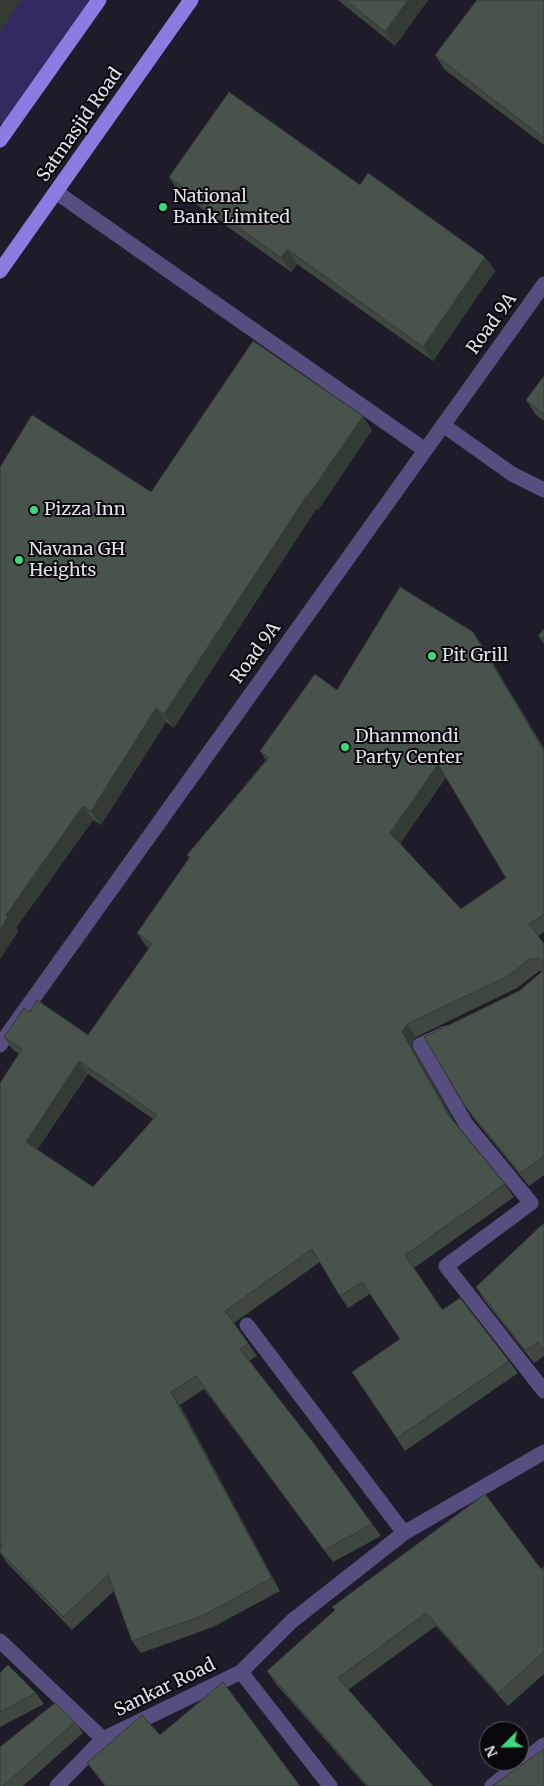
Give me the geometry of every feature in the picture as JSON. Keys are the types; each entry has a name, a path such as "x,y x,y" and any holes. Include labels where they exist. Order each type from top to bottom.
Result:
{"main road":[{"path":"0,140 99,0"},
{"name":"Satmasjid Road","path":"0,271 191,0"}],"street":[{"path":"56,192 425,450"},
{"name":"Road 9A","path":"0,1045 544,284"},
{"path":"443,425 512,474 544,490"},
{"path":"462,1025 420,1046 466,1124 531,1203 446,1266 544,1391"},
{"path":"246,1326 404,1533"},
{"path":"241,1672 292,1621 404,1533 544,1452"},
{"name":"Sankar Road","path":"0,1641 103,1739 241,1672 330,1786"},
{"path":"57,1786 103,1739"},
{"path":"492,1786 544,1745"}],"shaded area":[{"path":"0,0 90,0 5,126 0,123"}],"building":[{"path":"346,0 408,0 385,32"},
{"path":"477,0 544,0 544,138 435,55"},
{"path":"229,92 360,185 368,173 485,257 423,347 287,249 281,258 169,177"},
{"path":"253,341 363,416 307,495 164,714 156,708 91,811 83,806 6,915 8,917 0,930 0,467 32,415 151,492"},
{"path":"544,376 544,414 526,400"},
{"path":"400,587 473,632 544,751 544,914 529,924 544,944 544,969 542,960 538,958 530,959 508,976 407,1024 402,1032 449,1116 505,1184 405,1255 442,1310 460,1298 509,1361 397,1438 352,1372 400,1339 362,1282 340,1296 312,1249 225,1311 248,1343 240,1349 315,1445 372,1524 324,1550 196,1376 171,1392 272,1578 204,1615 132,1641 108,1575 63,1617 0,1552 2,1546 0,1543 0,1083 22,1049 4,1037 24,1008 30,1012 37,1000 88,1035 152,944 137,933 190,857 187,855 269,758 260,751 315,674 337,690","holes":["438,764 506,878 461,909 390,833","79,1061 157,1115 93,1187 26,1142"]},
{"path":"544,629 544,639 538,636"},
{"path":"544,970 544,1156 520,1173 465,1106 424,1037 519,991"},
{"path":"544,1223 544,1351 538,1342 525,1350 476,1287"},
{"path":"485,1494 541,1569 544,1567 544,1652 498,1693 426,1613 338,1678 433,1786 368,1786 267,1671 335,1610 332,1607"},
{"path":"8,1665 36,1693 0,1712 0,1673"},
{"path":"223,1682 300,1786 107,1786 87,1763 142,1715 160,1735"},
{"path":"55,1703 75,1722 3,1786 0,1786 0,1747"},
{"path":"544,1749 544,1786 492,1786 513,1771 529,1771 529,1760"}],"place":[{"name":"National Bank Limited","path":"163,207"},
{"name":"Pizza Inn","path":"34,510"},
{"name":"Navana GH Heights","path":"19,560"},
{"name":"Pit Grill","path":"432,656"},
{"name":"Dhanmondi Party Center","path":"345,747"}]}
